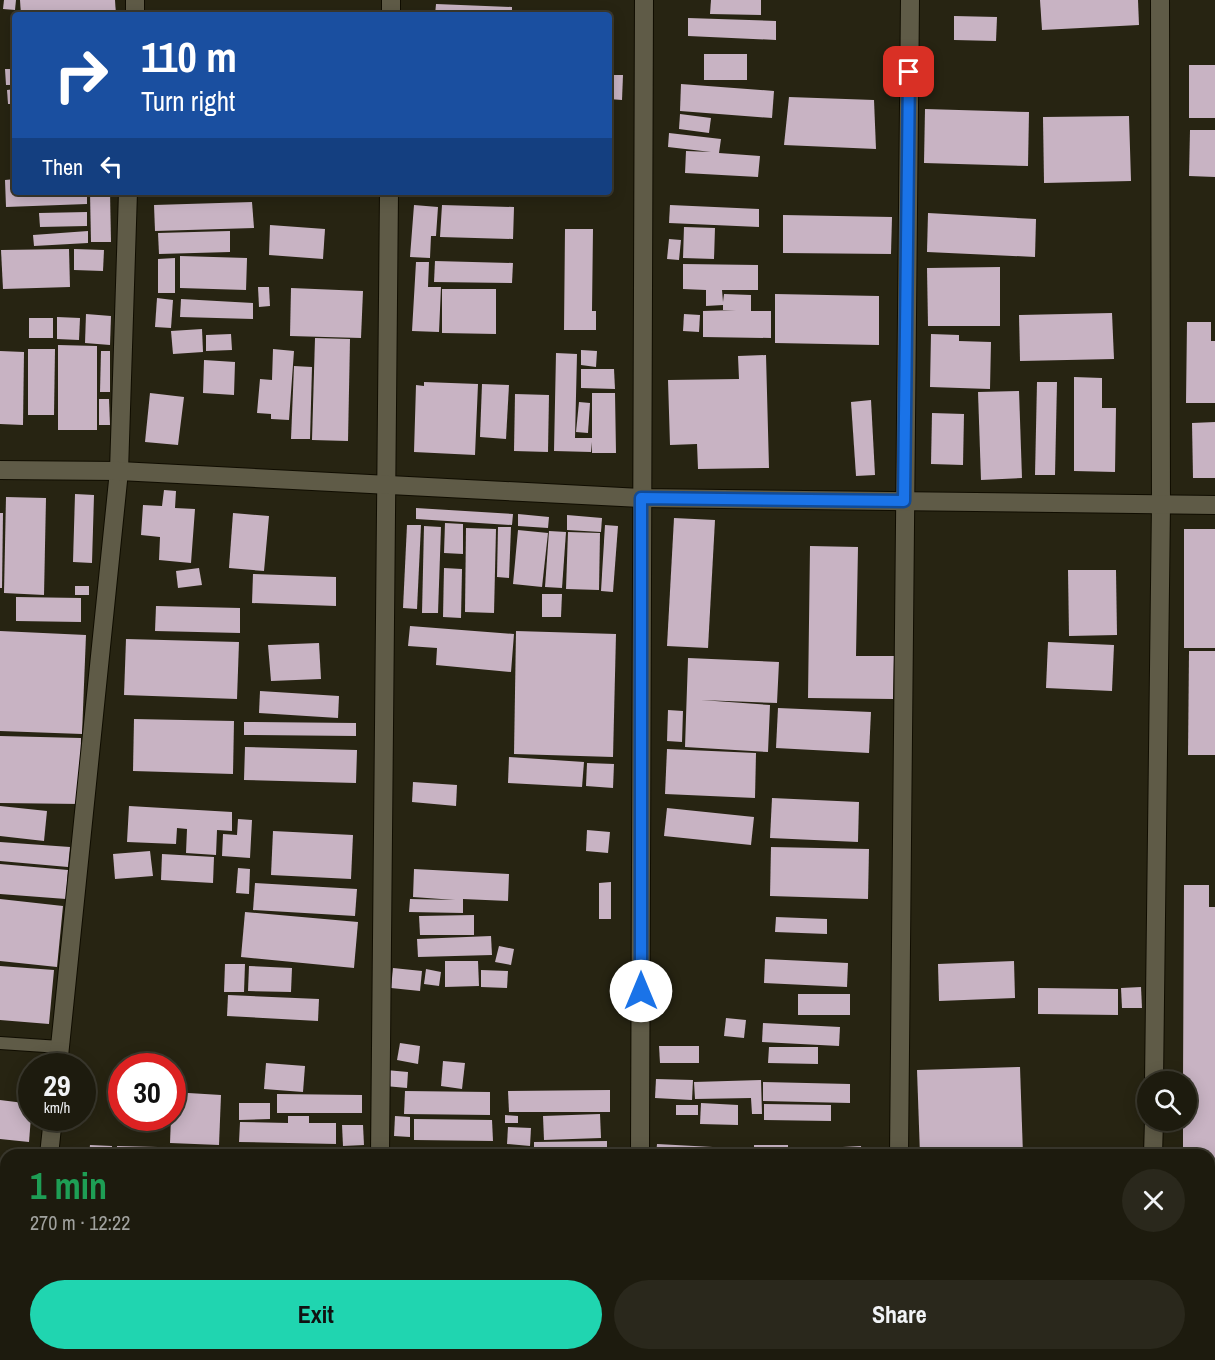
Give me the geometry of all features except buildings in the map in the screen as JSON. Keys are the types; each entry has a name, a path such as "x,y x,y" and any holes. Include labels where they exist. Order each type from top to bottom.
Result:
{"street":[{"path":"640,1149 644,0"},
{"path":"899,1149 910,0"},
{"path":"1154,1071 1161,504 1160,0"},
{"path":"59,1053 119,471 128,195"},
{"path":"380,1149 388,195"},
{"path":"0,470 119,471 641,498 1215,505"},
{"path":"50,1149 52,1131"},
{"path":"1153,1149 1154,1131"}],"lane":[{"path":"0,1043 60,1047"}],"route":[{"path":"641,991 641,498 904,501 909,72"}]}
